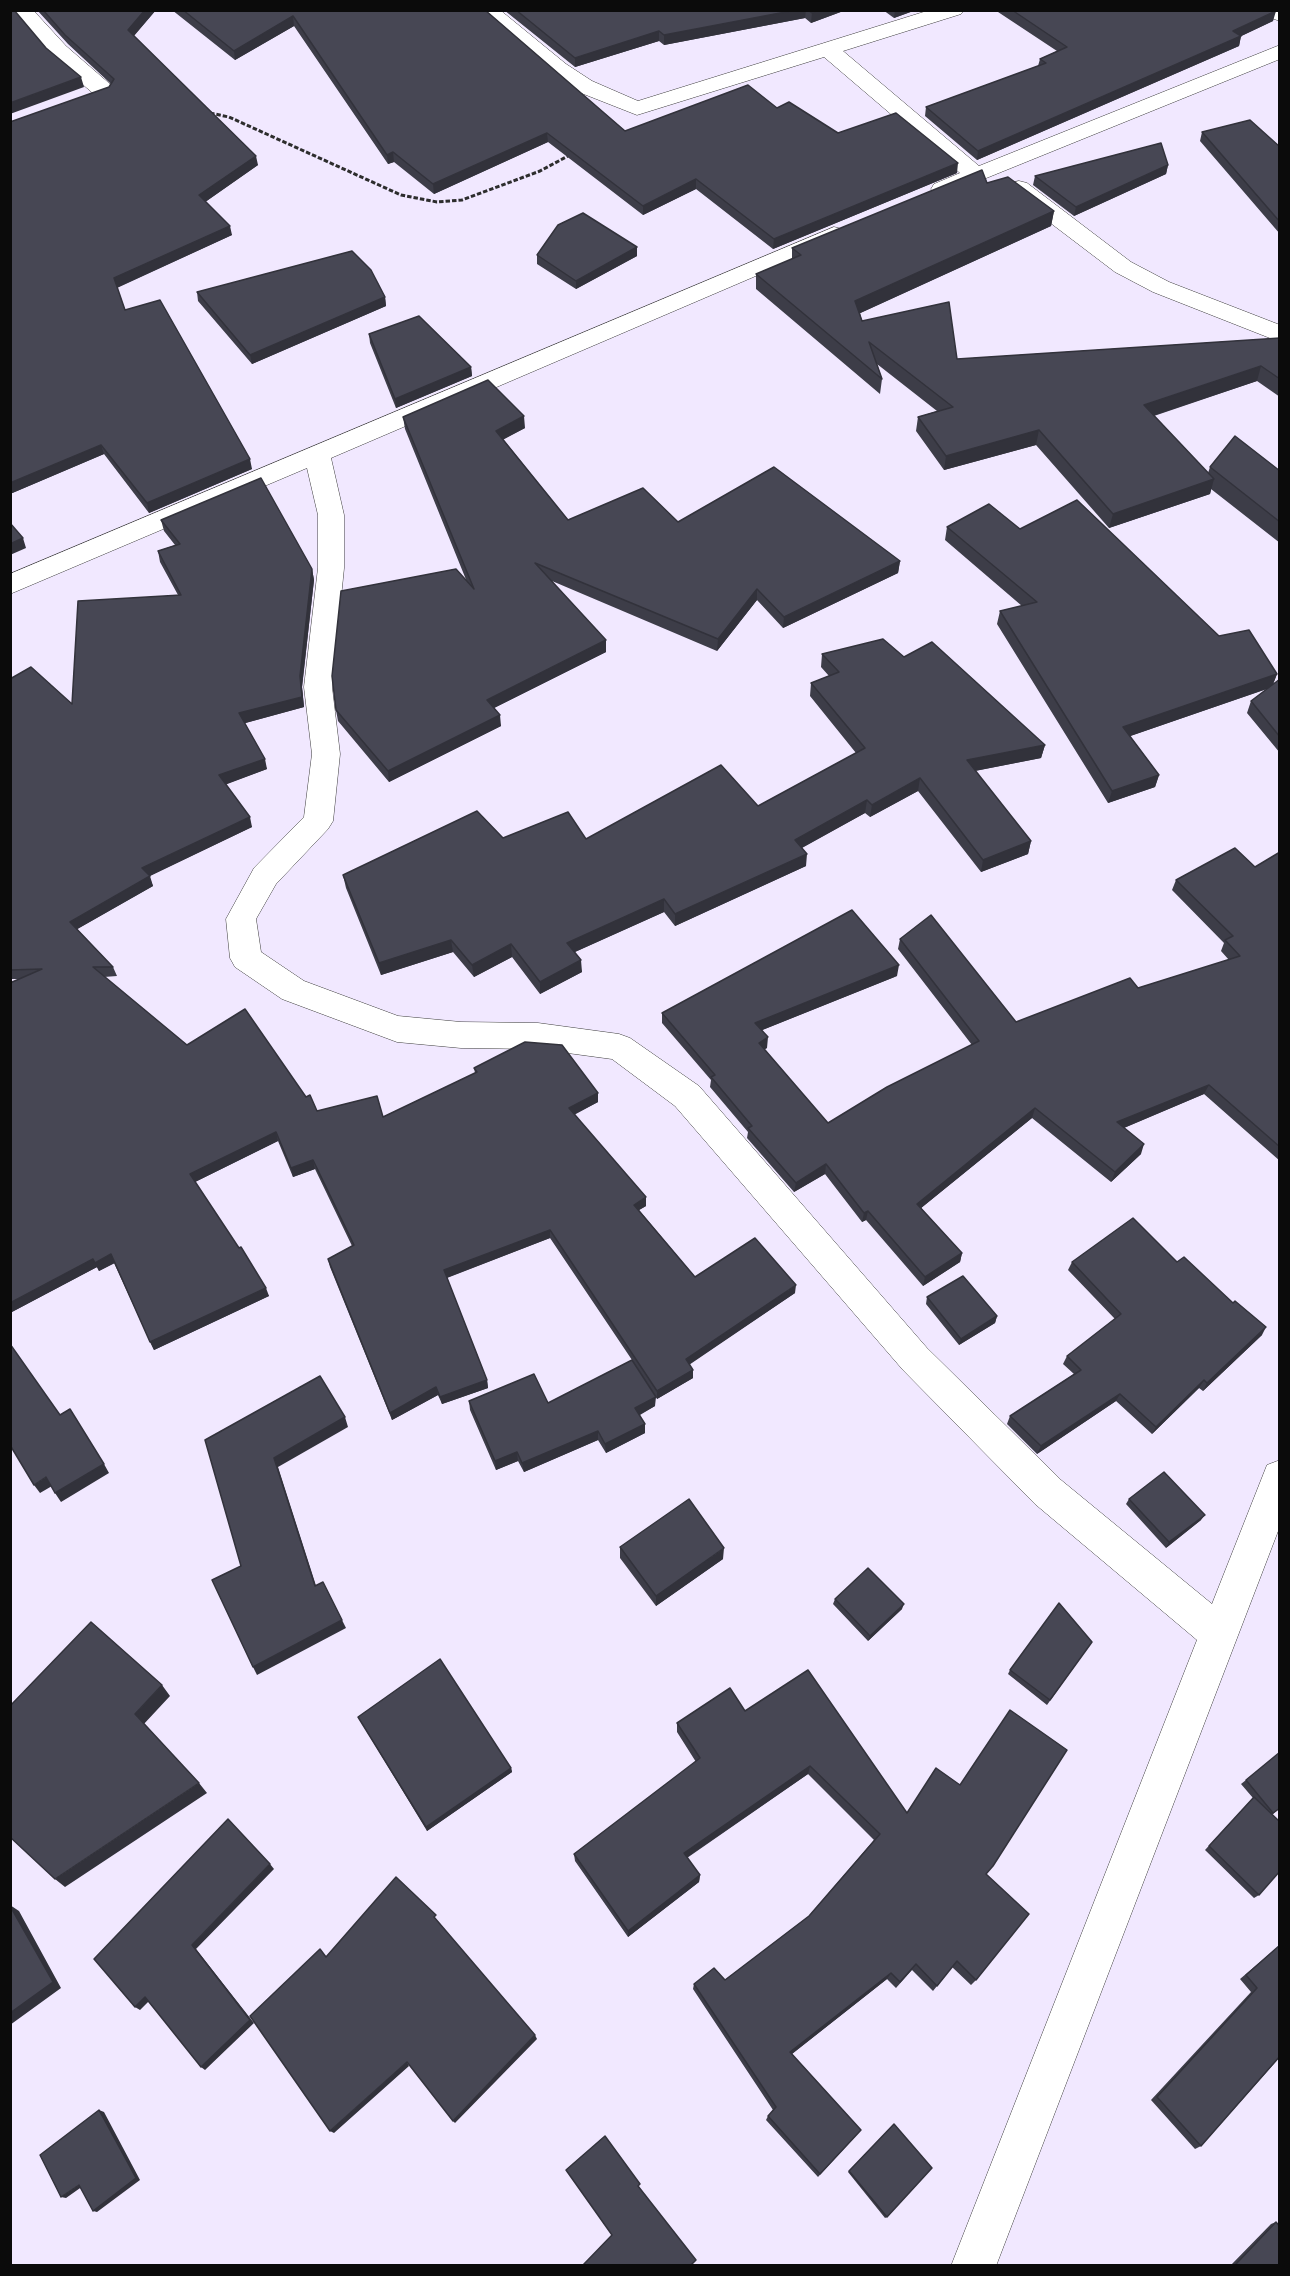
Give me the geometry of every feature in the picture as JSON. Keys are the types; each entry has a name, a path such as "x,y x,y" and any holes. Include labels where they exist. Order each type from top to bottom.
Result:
{"street":[{"path":"21,10 58,51 104,90 83,98"},
{"path":"487,10 558,69 584,86 637,108 954,10"},
{"path":"1266,10 1280,15"},
{"path":"830,50 984,172 1123,267 1161,287 1280,334"},
{"path":"922,197 1280,51"},
{"path":"10,585 858,224"},
{"path":"317,455 331,514 332,568 318,687 326,754 318,821 265,876 241,919 246,958 292,990 397,1029 461,1035 538,1036 619,1047 687,1096 915,1359 1048,1492 1219,1634"},
{"path":"973,2265 1280,1477"}],"path":[{"path":"206,112 229,117 401,195 437,202 462,200 540,171 571,154"}],"building":[{"path":"10,10 14,10 46,48 81,77 10,103"},
{"path":"43,10 145,10 128,30 256,156 199,195 230,226 114,278 125,310 160,300 250,459 147,503 101,445 10,483 10,122 109,87 114,79 65,35"},
{"path":"183,10 485,10 625,131 748,85 777,108 789,102 838,133 896,113 958,163 774,239 696,179 643,206 547,133 433,184 393,152 387,155 293,16 234,51"},
{"path":"516,10 796,10 664,35 659,31 575,58"},
{"path":"1012,10 1276,11 1233,31 1241,36 978,151 926,107 1046,63 1040,59 1067,47"},
{"path":"1250,120 1280,147 1280,222 1202,132"},
{"path":"1161,143 1168,165 1076,207 1035,176"},
{"path":"982,170 987,183 1008,177 1054,211 855,301 862,321 949,302 957,359 1280,338 1280,379 1261,366 1144,405 1214,479 1113,514 1039,430 946,456 918,417 953,407 869,342 882,379 756,274 801,255 792,248"},
{"path":"583,213 637,247 576,281 537,255 558,225"},
{"path":"352,251 371,270 385,297 250,355 197,292"},
{"path":"419,316 471,367 395,399 369,334"},
{"path":"488,380 524,416 496,431 568,520 643,488 678,522 774,467 900,561 784,617 757,589 718,639 535,563 606,640 487,700 500,715 388,771 336,710 332,676 341,591 456,569 474,589 403,417"},
{"path":"1235,436 1280,471 1280,522 1210,467"},
{"path":"261,478 312,569 300,676 302,697 239,713 265,759 219,775 250,817 142,868 150,876 70,922 113,967 93,967 187,1045 245,1009 306,1097 310,1095 317,1111 377,1096 383,1117 477,1072 474,1068 525,1042 562,1045 598,1093 569,1108 646,1197 634,1205 695,1277 755,1238 796,1285 686,1359 693,1370 657,1391 550,1230 444,1270 487,1380 440,1397 436,1387 390,1413 328,1259 354,1245 313,1160 291,1168 276,1132 190,1174 239,1248 241,1247 266,1288 150,1342 111,1254 95,1263 93,1259 10,1303 10,983 42,969 10,970 10,679 31,667 72,704 78,601 181,595 158,551 180,544 161,520"},
{"path":"1077,500 1219,636 1249,630 1277,674 1123,727 1159,775 1112,791 1000,611 1037,602 947,527 989,504 1020,529"},
{"path":"10,523 23,538 10,544"},
{"path":"883,639 904,657 932,642 1045,745 967,760 1031,841 983,860 920,778 872,805 867,800 795,840 807,854 675,914 664,899 567,943 581,960 540,982 511,944 472,965 451,940 379,963 343,875 477,811 503,838 568,812 586,839 721,765 758,806 865,748 811,683 839,672 822,654"},
{"path":"1280,679 1280,737 1251,701"},
{"path":"1235,848 1255,867 1280,852 1280,1147 1209,1085 1117,1122 1144,1144 1115,1172 1035,1108 917,1204 962,1253 925,1277 868,1211 864,1213 826,1164 796,1183 748,1128 752,1126 711,1077 715,1075 662,1013 852,910 899,965 755,1023 768,1037 759,1043 828,1123 887,1087 979,1041 900,939 931,915 1016,1022 1130,978 1138,988 1240,956 1225,940 1233,936 1176,880"},
{"path":"1133,1218 1177,1262 1184,1257 1233,1303 1235,1301 1266,1327 1207,1383 1204,1380 1156,1427 1120,1394 1041,1446 1010,1416 1081,1370 1067,1356 1121,1314 1072,1262"},
{"path":"963,1276 997,1316 961,1339 927,1297"},
{"path":"10,1344 60,1415 70,1409 104,1464 55,1493 46,1477 34,1485 10,1445"},
{"path":"632,1360 656,1397 635,1408 645,1424 605,1444 598,1431 522,1463 517,1452 495,1461 469,1401 534,1374 548,1403"},
{"path":"320,1376 345,1417 274,1458 315,1586 323,1582 342,1620 253,1667 212,1580 241,1566 205,1440"},
{"path":"1164,1472 1205,1515 1169,1542 1129,1499"},
{"path":"689,1499 724,1548 656,1596 620,1547"},
{"path":"868,1568 904,1604 870,1636 835,1599"},
{"path":"1059,1603 1092,1642 1050,1700 1010,1670"},
{"path":"91,1622 162,1685 135,1714 199,1783 55,1879 10,1837 10,1706"},
{"path":"440,1659 511,1768 426,1827 358,1717"},
{"path":"808,1670 907,1813 936,1768 960,1785 1010,1710 1067,1750 986,1874 1029,1914 976,1980 957,1961 937,1986 916,1964 900,1982 891,1973 790,2052 861,2130 820,2174 768,2116 776,2107 694,1984 714,1968 725,1980 809,1916 880,1834 810,1766 684,1853 700,1875 628,1931 574,1854 700,1758 677,1723 730,1688 745,1711"},
{"path":"1280,1752 1280,1808 1273,1813 1246,1780"},
{"path":"1254,1797 1280,1822 1280,1871 1259,1895 1209,1846"},
{"path":"228,1819 270,1864 192,1945 250,2020 201,2067 145,1997 135,2007 94,1959"},
{"path":"396,1877 436,1915 434,1917 535,2035 453,2121 407,2062 330,2131 250,2016 320,1949 326,1957"},
{"path":"10,1906 53,1982 10,2013"},
{"path":"1280,1945 1280,2056 1201,2146 1157,2097 1257,1988 1246,1975"},
{"path":"99,2110 136,2178 93,2211 79,2185 61,2197 40,2155"},
{"path":"894,2124 932,2168 887,2217 849,2171"},
{"path":"605,2136 640,2184 638,2186 696,2260 691,2265 583,2265 612,2235 566,2170"},
{"path":"1276,2222 1280,2227 1280,2265 1237,2265 1236,2264"}]}
